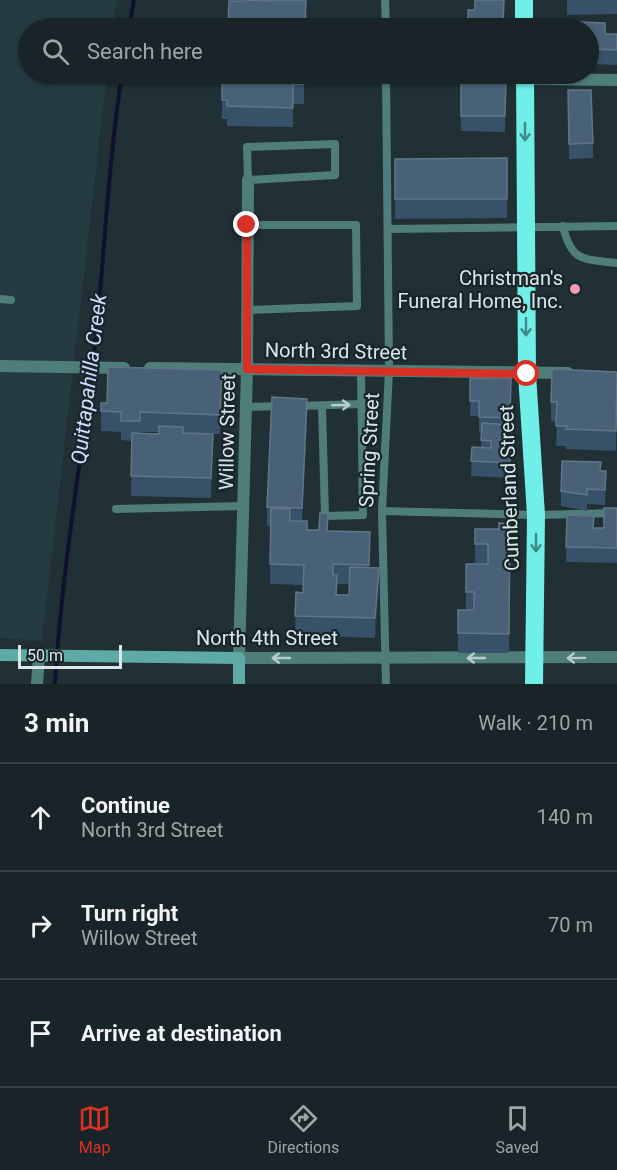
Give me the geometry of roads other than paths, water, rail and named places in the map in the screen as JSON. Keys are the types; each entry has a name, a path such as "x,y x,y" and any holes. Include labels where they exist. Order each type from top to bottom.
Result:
{"highway":[{"path":"524,0 524,18"},
{"name":"Cumberland Street","path":"525,84 527,374 536,515 534,684"}],"street":[{"path":"599,79 617,80"},
{"name":"Willow Street","path":"239,684 247,407 248,180"},
{"name":"North 3rd Street","path":"0,366 583,373"},
{"name":"North 4th Street","path":"0,655 239,658 617,657"},
{"path":"37,684 44,656"}],"lane":[{"path":"385,0 386,18"},
{"name":"Spring Street","path":"386,84 389,371 382,511 386,684"},
{"path":"335,144 335,175 248,180 247,147 335,144"},
{"path":"247,225 356,225 357,306 247,310"},
{"path":"563,226 568,247 579,257 617,263"},
{"path":"387,229 617,226"},
{"path":"0,299 11,300"},
{"path":"322,406 325,516 363,515 361,371"},
{"path":"247,407 361,404"},
{"path":"116,509 244,506"},
{"path":"382,511 536,515 617,513"}],"waterway":[{"name":"Quittapahilla Creek","path":"131,18 134,0"},
{"name":"Quittapahilla Creek","path":"55,684 68,550 97,327 110,169 121,84"}],"place":[{"name":"Christman's Funeral Home, Inc.","path":"575,289"}]}
